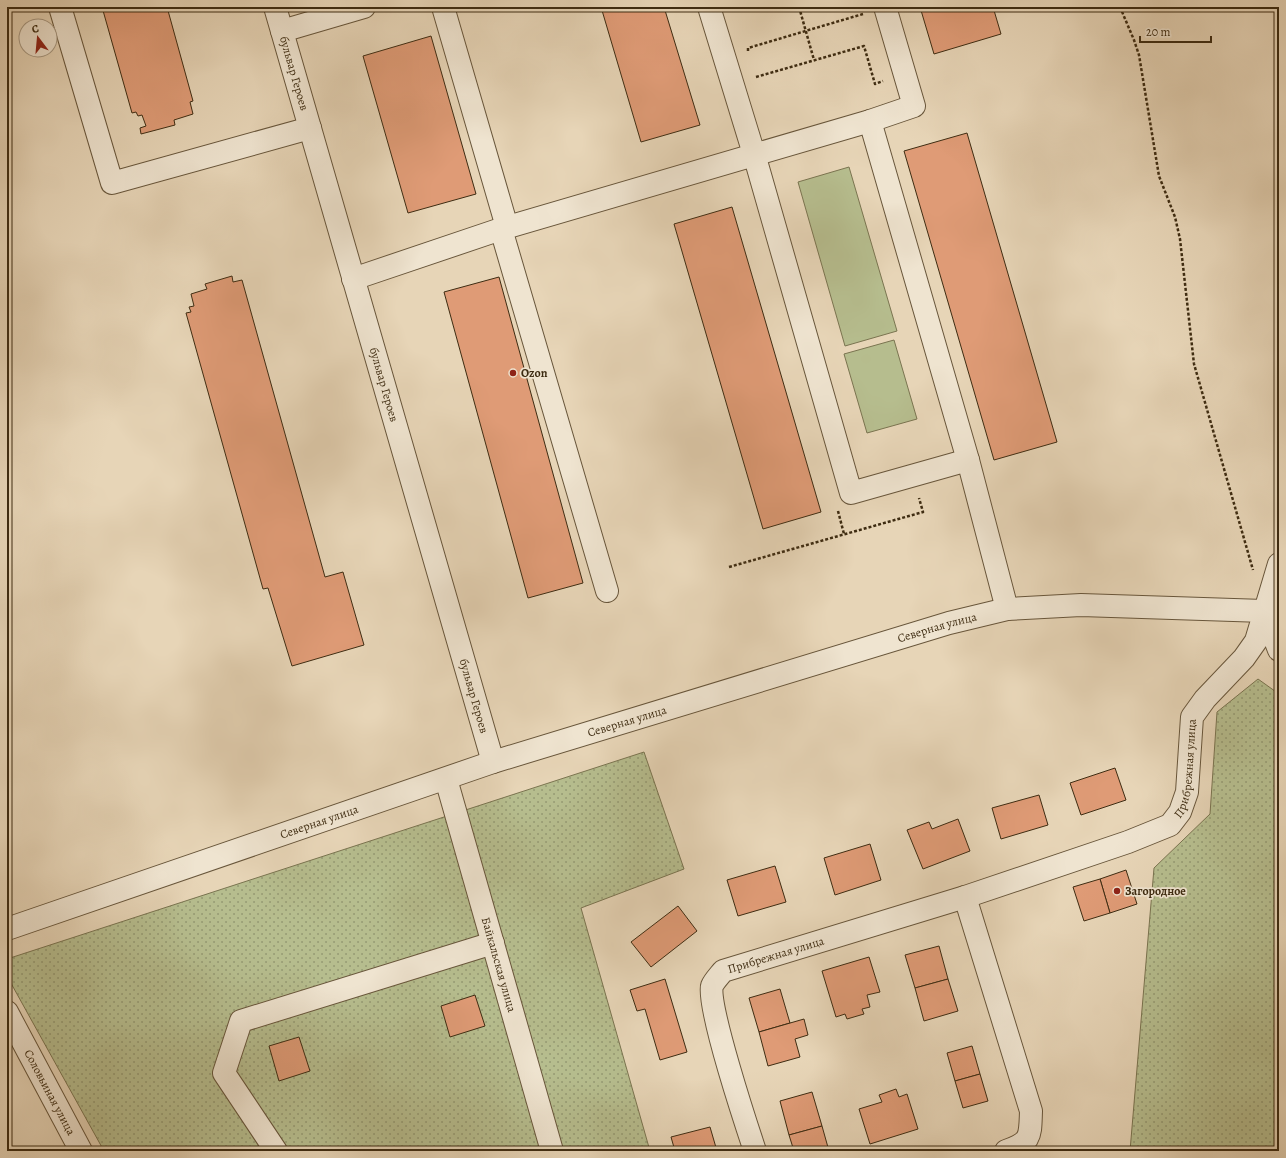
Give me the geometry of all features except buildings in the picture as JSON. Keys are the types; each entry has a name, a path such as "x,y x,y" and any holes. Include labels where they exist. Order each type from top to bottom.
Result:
{"street":[{"path":"60,7 112,183 310,128"},
{"name":"бульвар Героев","path":"275,7 493,762"},
{"path":"282,31 364,7"},
{"path":"443,7 607,591"},
{"path":"709,7 754,154 851,493 968,460"},
{"path":"353,279 504,228 870,121 914,106 885,7"},
{"path":"870,121 968,460 1006,609"},
{"name":"Прибрежная улица","path":"755,1151 737,1095 712,1004 712,986 724,971 965,896 1128,842 1170,825 1180,812 1186,792 1192,717 1204,699 1244,658 1256,641 1279,564"},
{"name":"Северная улица","path":"7,929 493,762 949,623 1006,609 1081,605 1264,611"},
{"path":"1264,611 1279,650"},
{"name":"Байкальская улица","path":"446,779 552,1151"},
{"path":"965,896 1032,1111 1030,1135 1020,1146 1006,1151"},
{"path":"276,1151 224,1073 241,1022 493,943"},
{"name":"Соловьиная улица","path":"7,1012 81,1151"}],"path":[{"path":"800,7 814,60"},
{"path":"750,55 748,48 885,7"},
{"path":"1120,7 1139,55 1159,176 1175,217 1180,239 1194,364 1254,574"},
{"path":"754,70 756,78 864,46 875,84 905,75"},
{"path":"729,567 923,512 913,476"},
{"path":"836,504 844,534"}],"green space":[{"path":"849,167 897,331 845,346 798,182"},
{"path":"894,340 917,419 867,433 844,354"},
{"path":"1258,679 1279,694 1279,1151 1130,1151 1154,868 1210,814 1217,712"},
{"path":"644,752 684,869 581,908 650,1151 104,1151 7,976 7,959"}],"place":[{"name":"Ozon","path":"513,373"},
{"name":"Загородное","path":"1117,891"}]}
